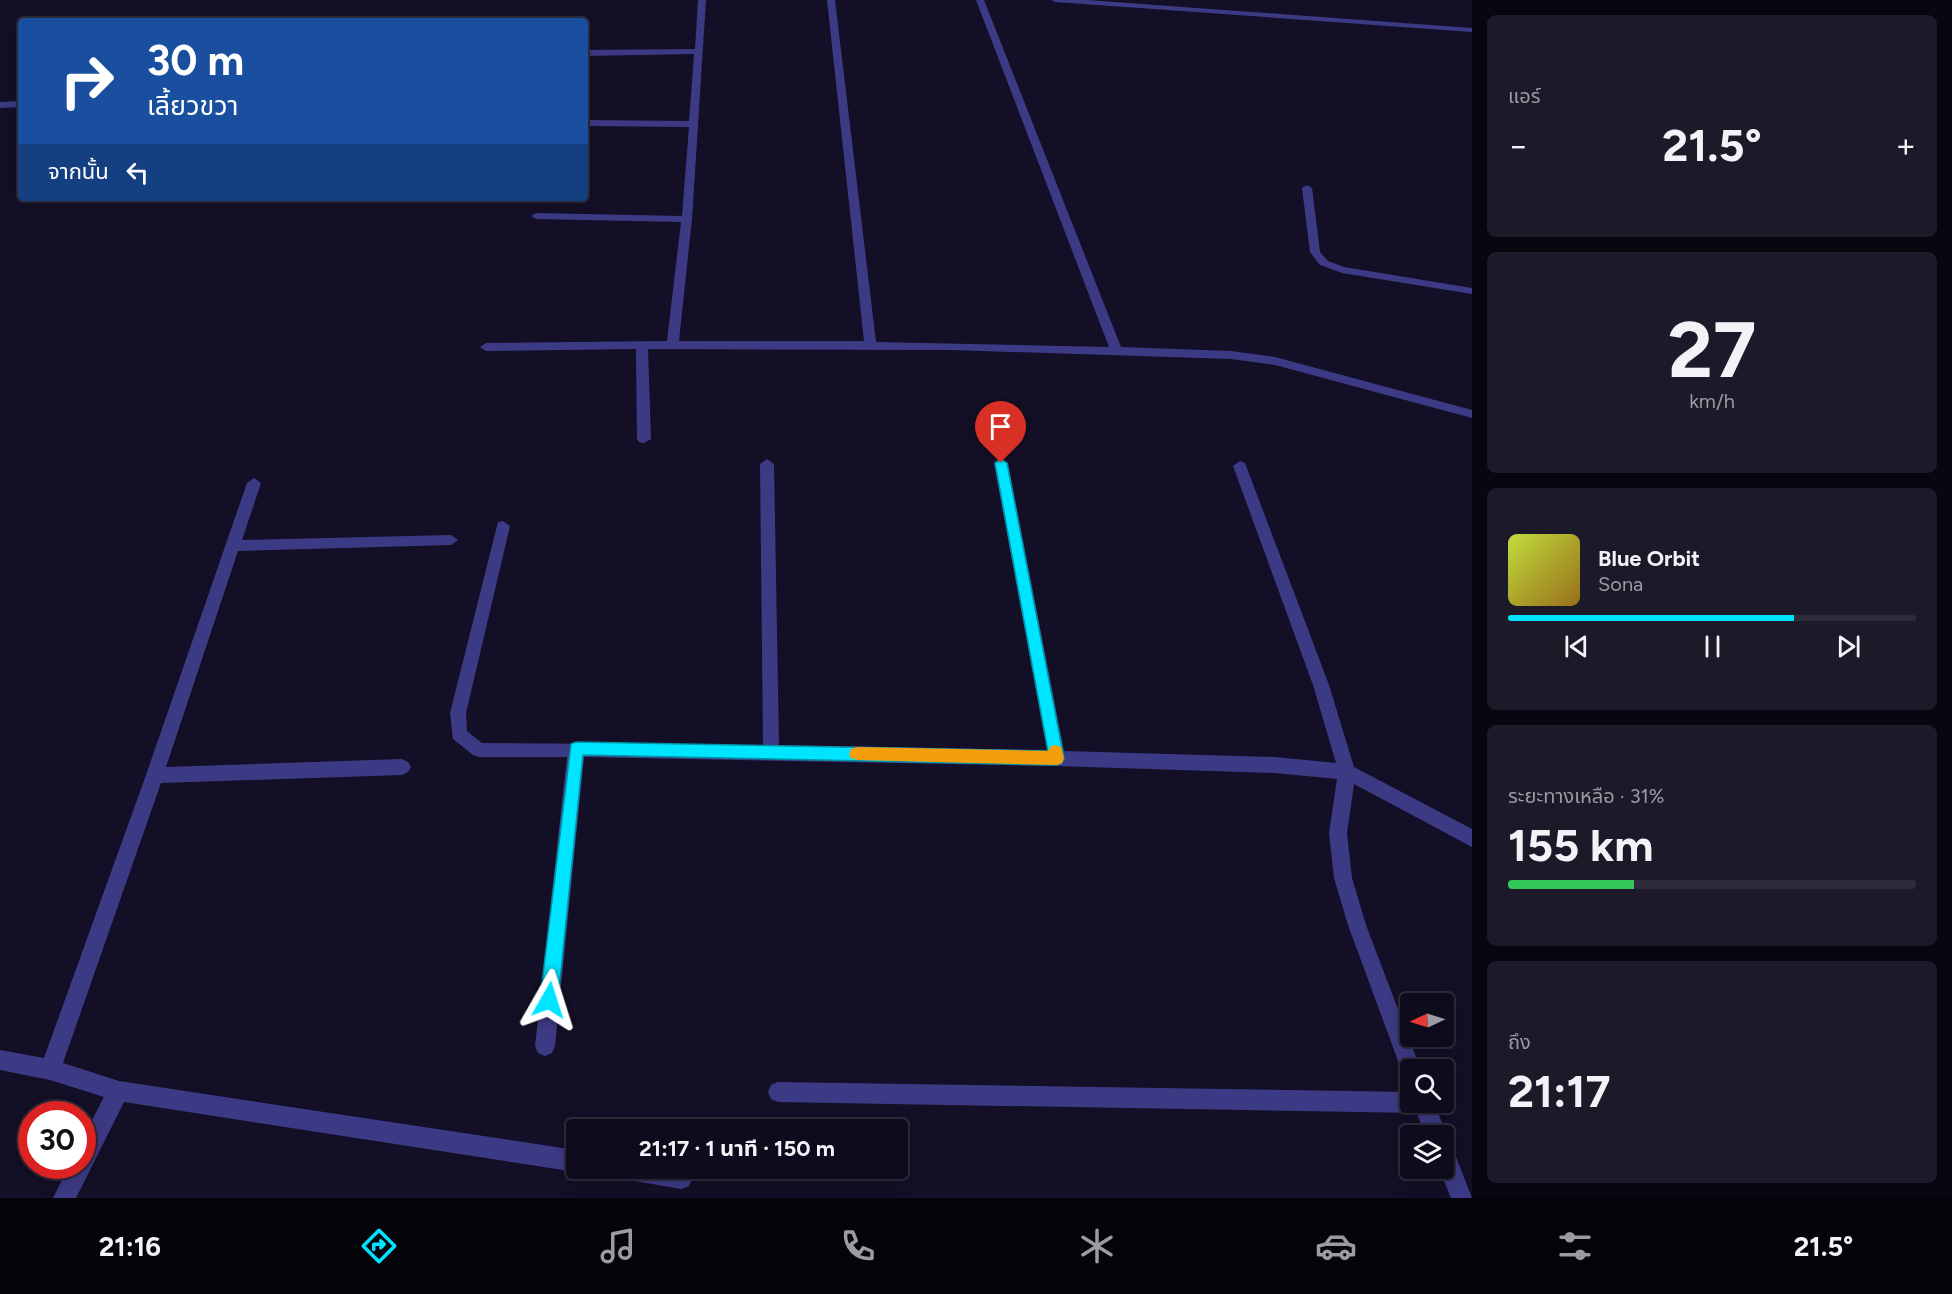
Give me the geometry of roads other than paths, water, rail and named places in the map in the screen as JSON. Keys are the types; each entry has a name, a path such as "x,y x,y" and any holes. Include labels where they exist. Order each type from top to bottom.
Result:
{"street":[{"path":"673,343 687,219 702,0"},
{"path":"831,0 870,344"},
{"path":"980,0 1116,350"},
{"path":"1055,0 1472,30"},
{"path":"588,53 698,51"},
{"path":"0,105 18,104"},
{"path":"588,123 693,124"},
{"path":"1307,188 1316,252 1324,263 1342,270 1472,291"},
{"path":"536,216 687,219"},
{"path":"486,347 673,343 870,344 1231,355 1275,361 1472,414"},
{"path":"642,344 644,439"},
{"path":"1001,463 1057,758"},
{"path":"767,464 771,752"},
{"path":"1240,466 1321,685 1347,772 1338,833 1343,878 1357,925 1407,1059"},
{"path":"50,1070 155,775 254,483"},
{"path":"503,526 458,713 459,734 479,750 576,748 1275,765 1347,772 1429,813 1472,839"},
{"path":"234,546 451,540"},
{"path":"545,1046 576,748"},
{"path":"155,775 402,767"},
{"path":"0,1060 50,1070 119,1091 566,1159"},
{"path":"96,1136 119,1091"},
{"path":"778,1092 1400,1103"},
{"path":"64,1198 74,1179"},
{"path":"1454,1179 1462,1198"}]}
